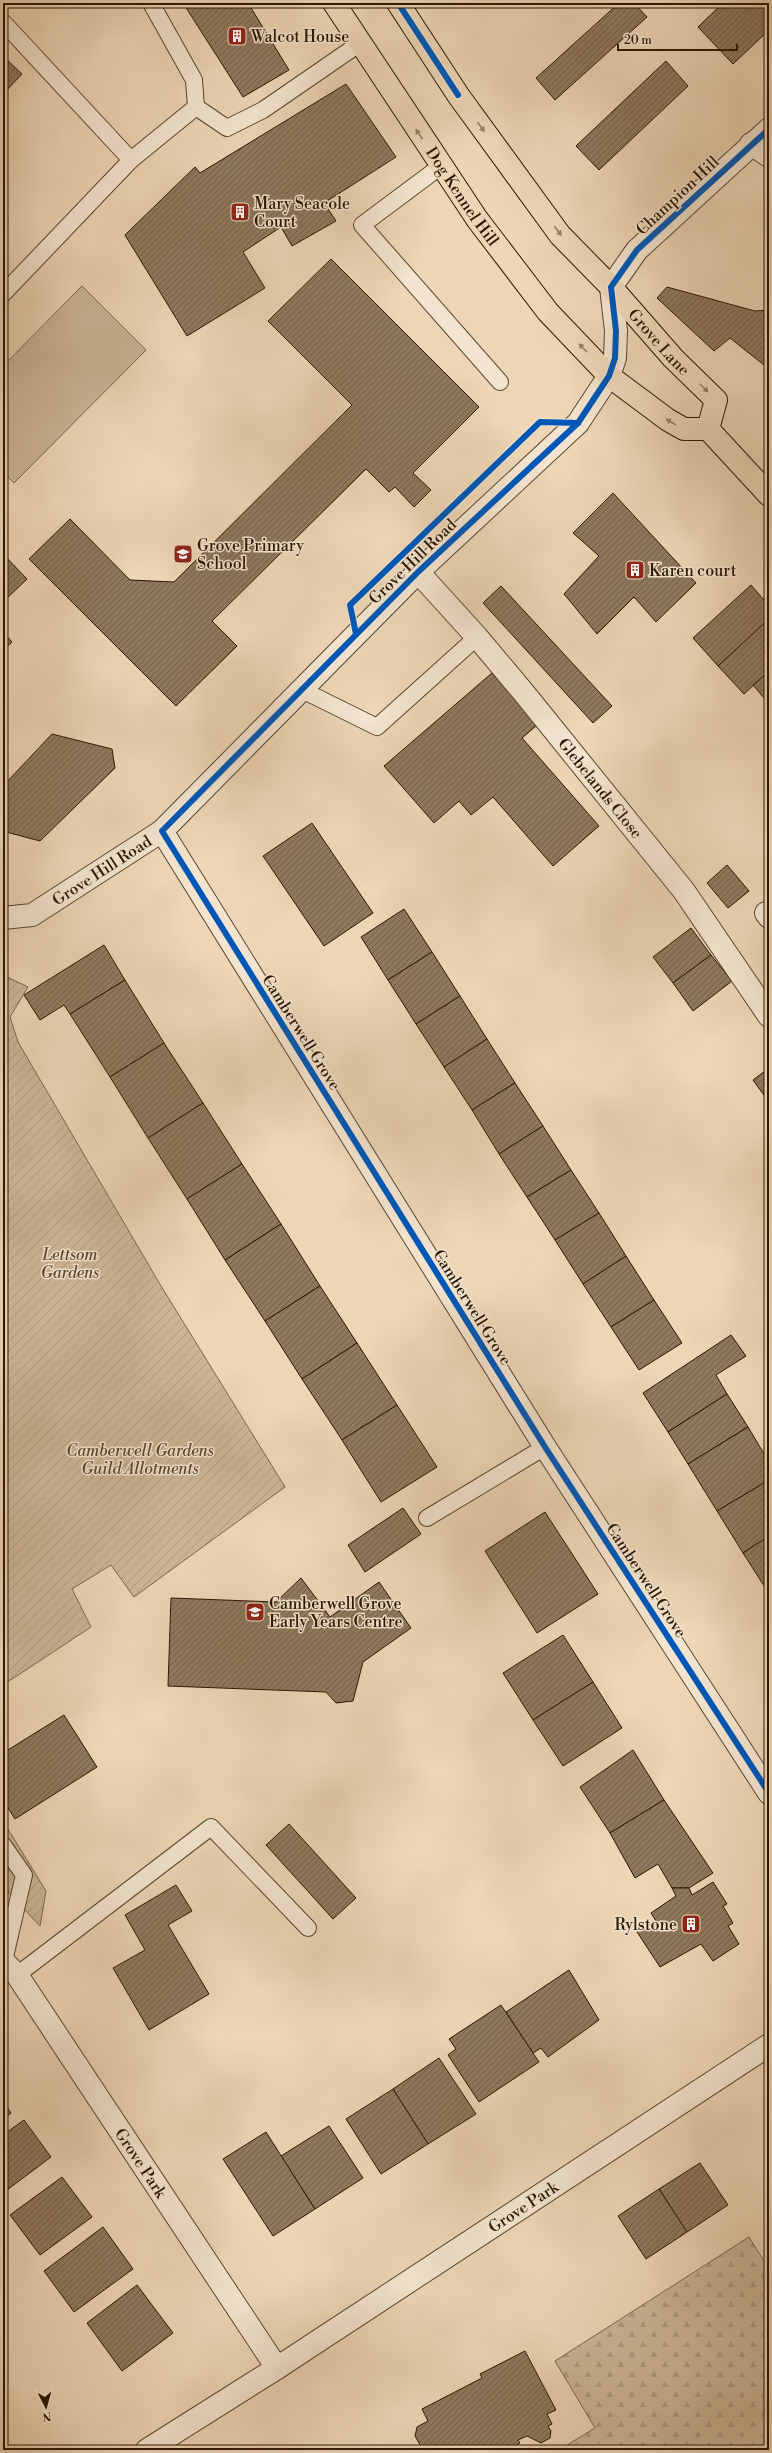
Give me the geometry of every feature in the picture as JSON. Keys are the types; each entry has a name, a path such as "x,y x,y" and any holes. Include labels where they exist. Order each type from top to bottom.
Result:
{"main road":[{"name":"Dog Kennel Hill","path":"334,3 359,44 477,219 548,312 610,376"},
{"path":"398,3 458,95 560,235 611,287"},
{"name":"Grove Lane","path":"611,287 673,358 716,400 708,429"},
{"path":"610,376 668,420 684,430 708,429 769,495"}],"street":[{"name":"Champion Hill","path":"611,287 636,250 769,129"},
{"path":"752,144 769,156"},
{"name":"Grove Lane","path":"610,376 615,358 611,287"},
{"name":"Grove Hill Road","path":"3,918 32,915 162,830 300,689 418,572 578,423 610,376"},
{"name":"Glebelands Close","path":"418,572 477,637 684,891 769,1016"},
{"name":"Camberwell Grove","path":"162,830 545,1447 767,1784"},
{"name":"Grove Park","path":"8,1965 277,2368"},
{"name":"Grove Park","path":"147,2450 277,2368 769,2045"}],"lane":[{"path":"151,3 194,80 196,107"},
{"path":"3,22 131,160"},
{"path":"196,107 227,128 263,110 359,44"},
{"path":"3,294 131,160 196,107"},
{"path":"441,166 362,226 500,382"},
{"path":"300,689 377,727 477,637"},
{"path":"427,1518 545,1447"},
{"path":"8,1965 211,1827 308,1928"},
{"path":"3,1845 24,1876 8,1965"}],"green space":[{"path":"82,286 146,350 14,483 3,472 3,366"},
{"name":"Camberwell Gardens Guild Allotments","path":"3,975 28,987 10,1017 18,1042 161,1286 285,1487 134,1597 111,1565 72,1589 91,1627 3,1685"},
{"path":"3,1821 46,1891 40,1926 8,1892 3,1861"},
{"path":"749,2237 769,2269 769,2450 559,2450 595,2428 555,2361"}],"building":[{"name":"Walcot House","path":"183,3 248,3 289,70 243,97"},
{"path":"619,3 634,3 647,17 555,100 536,78"},
{"path":"723,3 769,3 769,30 733,64 698,27"},
{"path":"3,56 22,74 3,94"},
{"path":"666,61 688,86 599,170 576,146"},
{"name":"Mary Seacole Court","path":"346,84 396,157 324,203 336,221 292,246 281,227 243,252 265,288 187,336 125,235 195,167 200,173"},
{"path":"331,259 479,407 413,473 431,490 414,507 395,487 389,492 366,469 212,621 237,646 176,706 29,559 70,519 130,580 174,582 352,405 268,321"},
{"path":"667,287 755,311 769,310 769,369 730,338 714,351 657,298"},
{"name":"Karen court","path":"613,493 696,583 656,622 634,597 597,634 564,594 599,556 573,533"},
{"path":"3,554 27,579 3,602"},
{"path":"751,585 769,606 769,619 718,666 693,638"},
{"path":"501,586 612,706 593,723 483,603"},
{"path":"769,619 769,671 744,694 718,666"},
{"path":"3,632 12,642 3,650"},
{"path":"769,671 769,704 753,685"},
{"path":"492,673 537,725 522,738 599,826 553,866 493,797 471,815 459,801 434,823 384,766"},
{"path":"52,734 112,749 115,768 40,841 6,832 3,835 3,786"},
{"path":"312,823 373,913 324,946 263,856"},
{"path":"727,865 749,891 728,908 707,883"},
{"path":"404,909 432,952 388,980 361,937"},
{"path":"691,928 711,955 673,983 653,957"},
{"path":"104,945 125,980 70,1014 64,1005 40,1020 24,995"},
{"path":"432,952 460,996 416,1024 388,980"},
{"path":"711,955 732,981 693,1011 673,983"},
{"path":"125,980 164,1043 110,1077 70,1014"},
{"path":"460,996 487,1039 444,1067 416,1024"},
{"path":"487,1039 515,1083 472,1110 444,1067"},
{"path":"164,1043 203,1103 148,1138 110,1077"},
{"path":"769,1068 769,1102 753,1080"},
{"path":"515,1083 543,1126 499,1154 472,1110"},
{"path":"203,1103 242,1164 187,1199 148,1138"},
{"path":"543,1126 571,1170 527,1197 499,1154"},
{"path":"242,1164 281,1224 225,1260 187,1199"},
{"path":"571,1170 599,1213 555,1240 527,1197"},
{"path":"599,1213 626,1256 583,1284 555,1240"},
{"path":"281,1224 320,1286 265,1321 225,1260"},
{"path":"626,1256 654,1300 611,1327 583,1284"},
{"path":"320,1286 357,1343 302,1379 265,1321"},
{"path":"654,1300 682,1343 639,1370 611,1327"},
{"path":"731,1335 746,1356 716,1375 727,1394 668,1432 643,1393"},
{"path":"357,1343 397,1405 342,1440 302,1379"},
{"path":"727,1394 748,1427 688,1464 668,1432"},
{"path":"397,1405 437,1467 381,1502 342,1440"},
{"path":"748,1427 769,1462 769,1480 717,1511 688,1464"},
{"path":"769,1480 769,1536 743,1553 717,1511"},
{"path":"403,1508 421,1534 365,1572 348,1545"},
{"path":"545,1512 598,1594 537,1633 485,1551"},
{"path":"769,1536 769,1588 766,1589 743,1553"},
{"path":"301,1578 330,1617 379,1582 411,1628 363,1662 353,1701 336,1703 326,1692 168,1686 171,1598 276,1602"},
{"path":"563,1635 593,1682 533,1720 503,1673"},
{"path":"593,1682 622,1728 563,1766 533,1720"},
{"path":"64,1715 97,1767 15,1819 3,1800 3,1753"},
{"path":"633,1750 664,1800 610,1833 580,1787"},
{"path":"664,1800 713,1873 689,1888 672,1888 658,1864 635,1878 610,1833"},
{"path":"289,1824 356,1898 333,1919 266,1845"},
{"name":"Rylstone","path":"713,1882 727,1904 723,1906 733,1923 728,1926 739,1944 713,1961 701,1944 660,1967 637,1932 656,1921 651,1913 676,1896 672,1888 689,1888 692,1895"},
{"path":"176,1885 192,1911 168,1925 209,1994 149,2030 113,1968 145,1950 125,1915"},
{"path":"569,1970 599,2020 548,2057 541,2048 533,2053 506,2012"},
{"path":"501,2005 539,2062 479,2102 448,2055 456,2049 449,2039"},
{"path":"439,2058 476,2114 428,2144 393,2089"},
{"path":"393,2089 428,2144 381,2174 346,2119"},
{"path":"3,2102 11,2113 3,2119"},
{"path":"24,2120 51,2157 3,2193 3,2135"},
{"path":"329,2126 363,2178 315,2209 281,2156"},
{"path":"266,2132 315,2209 273,2236 223,2159"},
{"path":"700,2163 728,2205 687,2232 659,2189"},
{"path":"62,2177 92,2217 40,2255 10,2215"},
{"path":"659,2189 687,2232 646,2259 618,2216"},
{"path":"103,2227 133,2269 74,2312 44,2271"},
{"path":"137,2285 173,2333 122,2371 87,2323"},
{"path":"525,2351 556,2410 547,2414 552,2424 548,2426 551,2431 550,2438 541,2443 527,2436 518,2440 520,2443 508,2450 423,2450 415,2436 417,2427 428,2421 422,2409 482,2378 480,2374"}],"cycle path":[{"path":"398,3 458,95"},
{"path":"769,129 637,250 611,287 616,331 615,358 609,376 578,423 418,572 162,831 545,1447 769,1793"},
{"path":"356,634 350,605 540,422 578,423"}],"place":[{"name":"Walcot House","path":"237,36"},
{"name":"Mary Seacole Court","path":"240,212"},
{"name":"Grove Primary School","path":"183,554"},
{"name":"Karen court","path":"635,570"},
{"name":"Camberwell Grove Early Years Centre","path":"255,1612"},
{"name":"Rylstone","path":"691,1924"}],"park label":[{"name":"Lettsom Gardens","path":"70,1263"}]}
